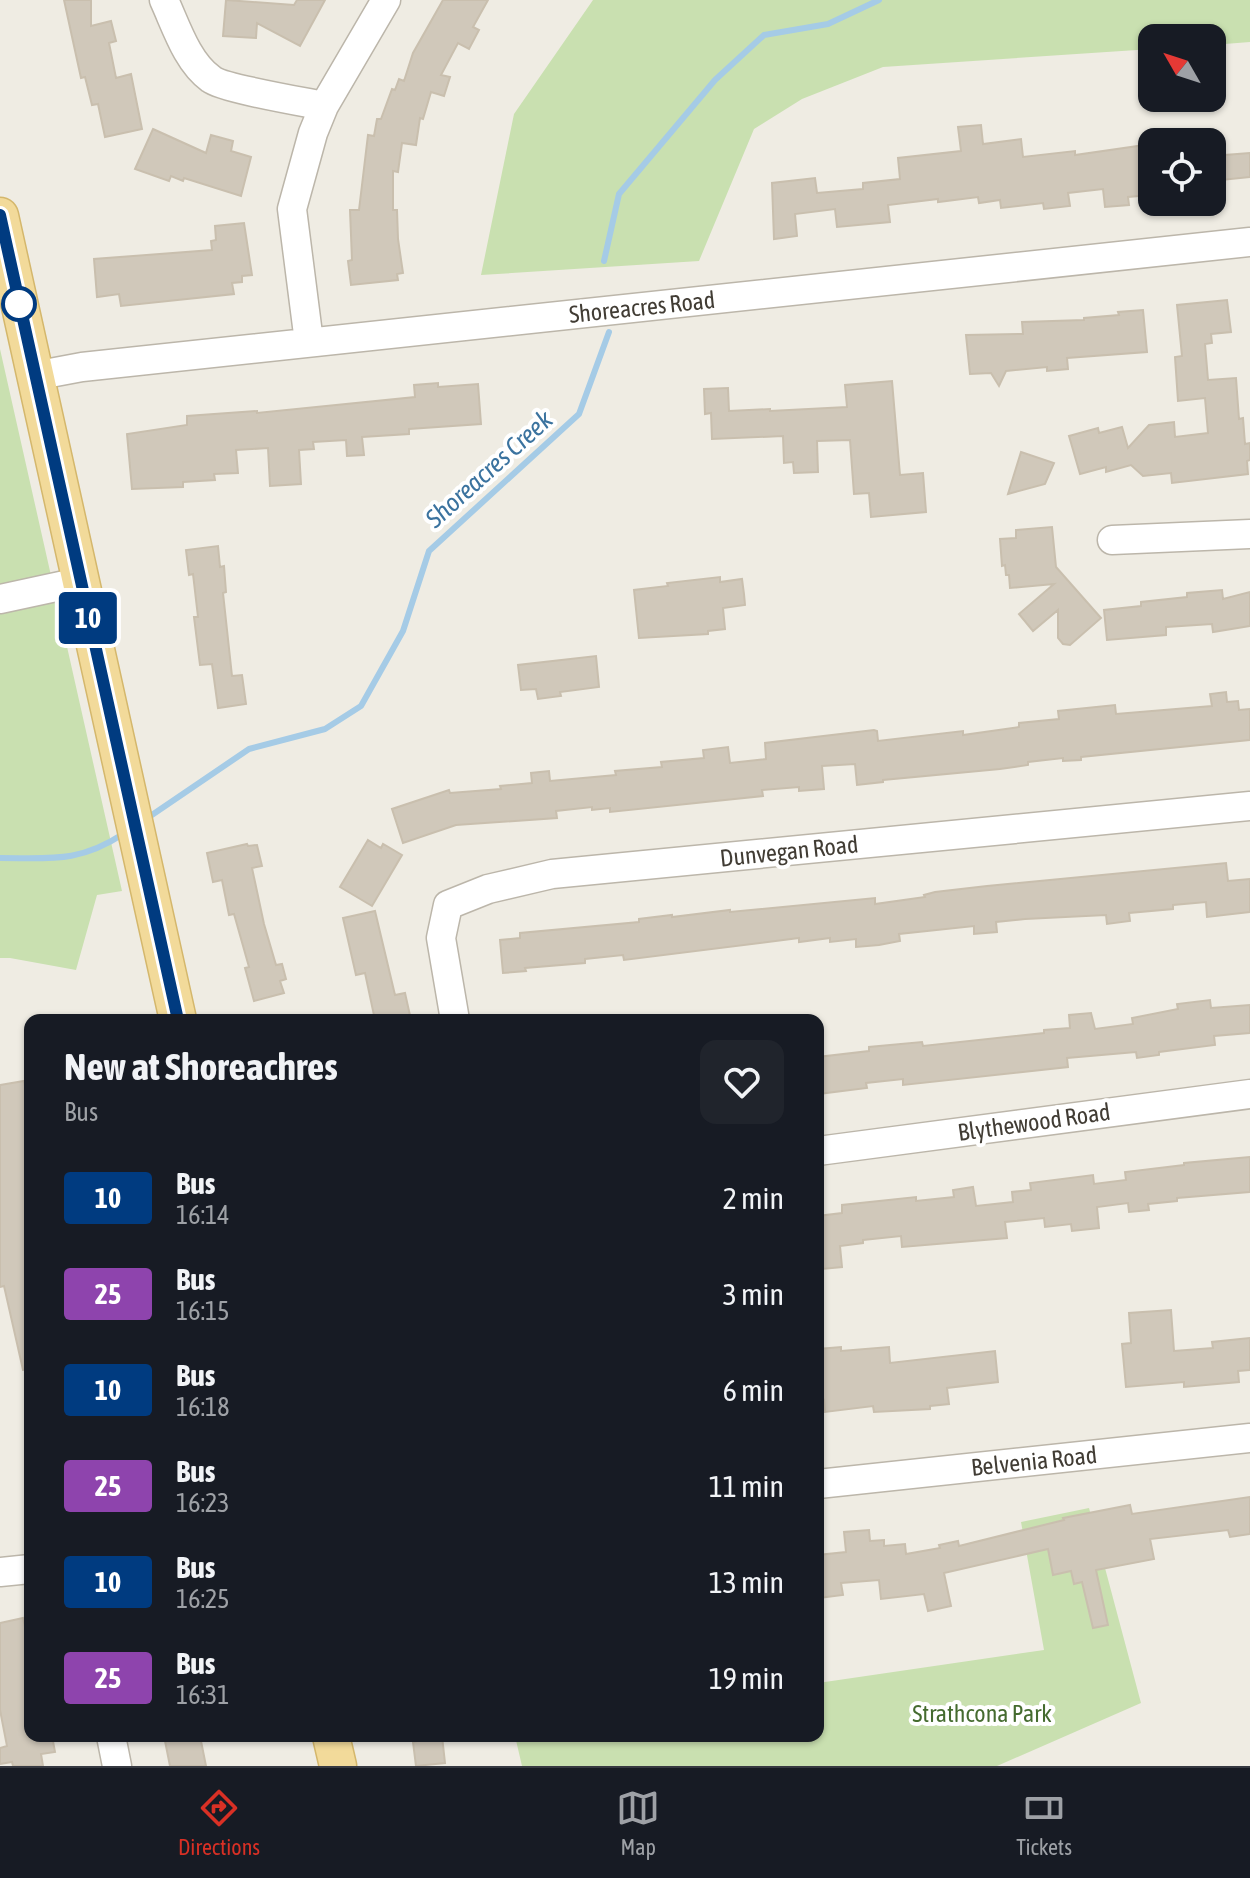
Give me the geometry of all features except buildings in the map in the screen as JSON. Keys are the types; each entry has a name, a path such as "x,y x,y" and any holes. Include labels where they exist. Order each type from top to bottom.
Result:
{"main road":[{"path":"0,216 177,1014"},
{"path":"332,1742 338,1766"}],"street":[{"path":"164,0 182,40 199,68 213,82 324,106"},
{"path":"309,342 292,209 313,133 324,106 386,0"},
{"name":"Shoreacres Road","path":"34,376 82,367 1250,242"},
{"path":"1112,540 1250,534"},
{"path":"0,599 79,582"},
{"name":"Dunvegan Road","path":"454,1014 441,938 448,905 488,889 552,874 1250,806"},
{"name":"Blythewood Road","path":"824,1150 1250,1094"},
{"name":"Belvenia Road","path":"824,1483 1250,1438"},
{"path":"0,1572 24,1570"},
{"path":"112,1742 117,1766"}],"green space":[{"path":"593,0 1250,0 1250,42 1226,44 1226,24 1138,24 1138,50 883,67 802,99 754,129 699,261 481,275 514,114"},
{"path":"0,349 122,891 97,895 76,970 0,958"},
{"name":"Strathcona Park","path":"1089,1508 1141,1703 997,1766 522,1766 516,1742 824,1742 824,1682 1044,1650 1021,1522"}],"waterway":[{"name":"Shoreacres Creek","path":"604,261 619,194 715,80 764,35 828,24 879,0"},
{"name":"Shoreacres Creek","path":"146,819 249,749 325,729 361,706 403,631 429,551 579,414 609,332"},
{"name":"Shoreacres Creek","path":"0,858 64,857 92,850 123,834"}],"bus line":[{"name":"10","path":"0,215 177,1014"}]}
